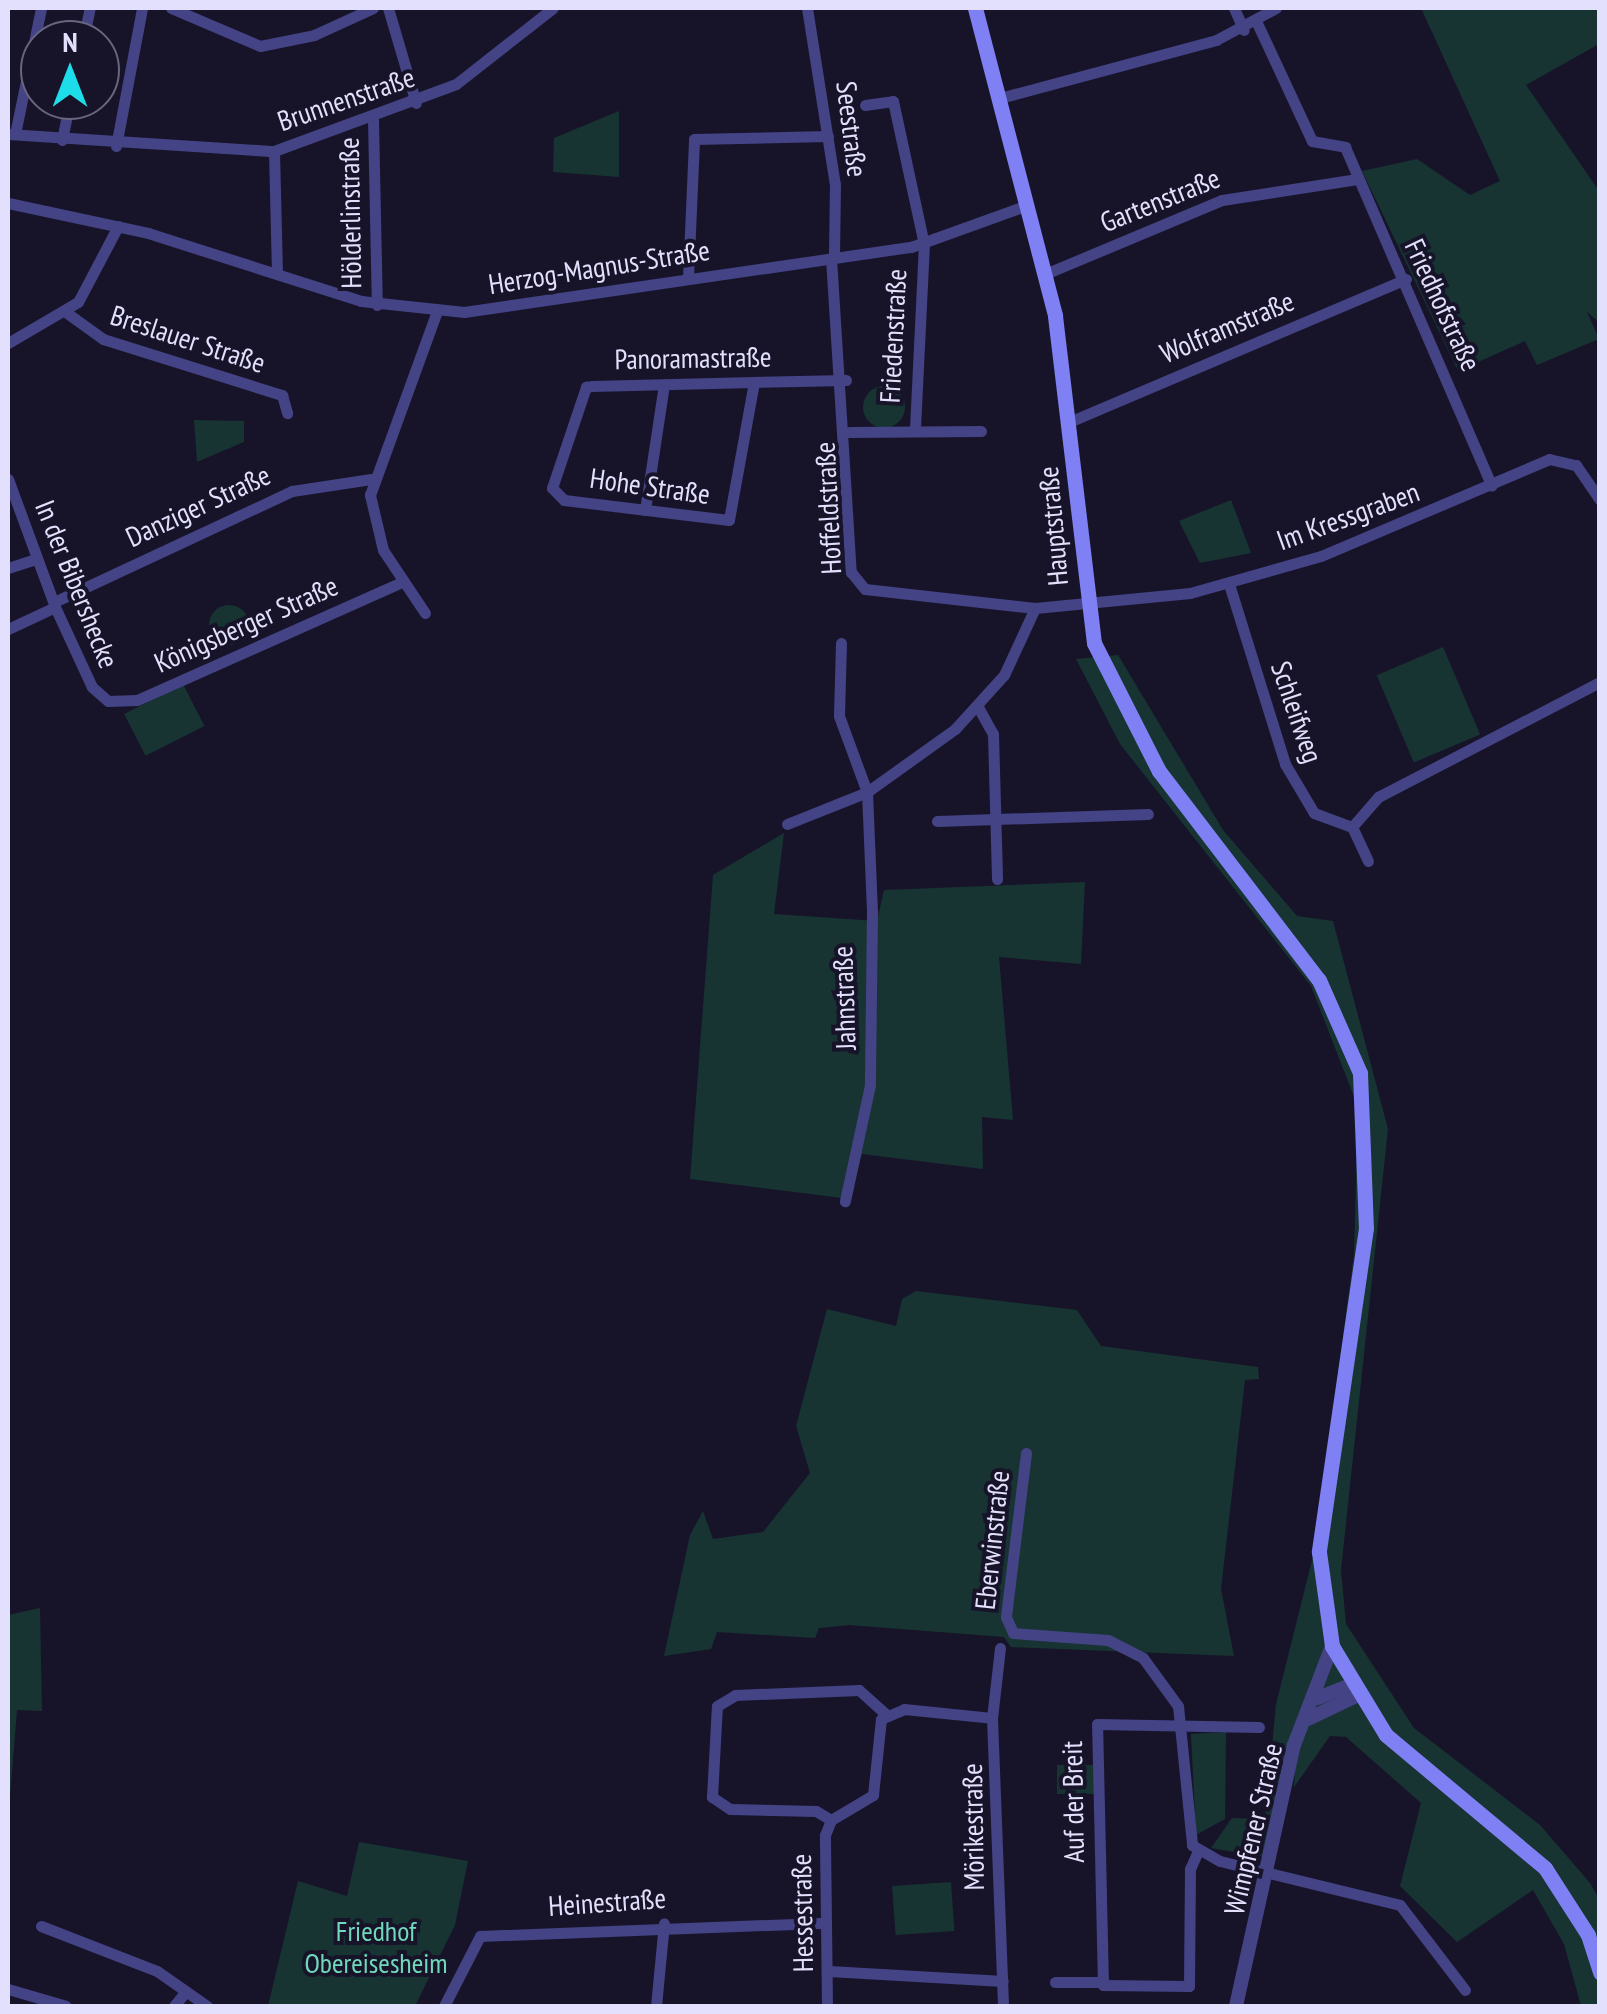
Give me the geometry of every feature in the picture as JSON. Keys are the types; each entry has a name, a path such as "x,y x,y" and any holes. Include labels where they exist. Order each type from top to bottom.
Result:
{"main road":[{"name":"Hauptstraße","path":"975,8 1045,274 1068,422 1086,606 1106,674 1159,771 1320,980 1360,1073 1370,1165 1319,1552 1332,1646 1353,1690 1386,1736 1545,1868 1588,1935 1600,1973"}],"street":[{"path":"11,134 41,8"},
{"path":"116,146 142,8"},
{"path":"171,8 260,46 314,36 373,8"},
{"path":"388,8 416,103"},
{"name":"Brunnenstraße","path":"11,134 116,146 274,151 416,103 484,66 553,8"},
{"name":"Seestraße","path":"806,8 828,136 833,258"},
{"path":"1234,8 1244,30"},
{"path":"1000,98 1244,30 1276,8"},
{"name":"Friedhofstraße","path":"1257,24 1312,142 1345,147 1406,279 1492,486"},
{"name":"Friedenstraße","path":"864,105 893,101 924,244 915,430"},
{"path":"62,140 66,120"},
{"name":"Hölderlinstraße","path":"373,120 377,305"},
{"path":"688,278 694,139 828,136"},
{"path":"274,151 277,274"},
{"name":"Gartenstraße","path":"1045,274 1222,200 1357,179"},
{"name":"Herzog-Magnus-Straße","path":"8,203 118,226 377,305 437,310 512,309 688,278 924,244 1025,206"},
{"path":"8,343 67,313 98,274 118,226"},
{"name":"Hoffeldstraße","path":"833,258 846,380 858,585 1035,608 1086,606"},
{"name":"Wolframstraße","path":"1068,422 1406,279"},
{"path":"425,613 402,582 372,517 370,479 424,364 437,310"},
{"name":"Breslauer Straße","path":"67,313 103,339 282,394 287,413"},
{"name":"Panoramastraße","path":"551,484 581,389 846,380"},
{"name":"Hohe Straße","path":"551,484 564,500 732,518 754,382"},
{"path":"645,510 664,384"},
{"path":"848,432 981,431"},
{"name":"Im Kressgraben","path":"1086,606 1229,584 1558,458 1576,465 1600,500"},
{"name":"In der Bibershecke","path":"8,479 54,604 92,688 108,702"},
{"name":"Danziger Straße","path":"8,629 292,491 370,479"},
{"path":"8,568 36,559"},
{"name":"Königsberger Straße","path":"108,702 136,700 402,582"},
{"name":"Schleifweg","path":"1229,584 1286,764 1314,812 1352,827"},
{"path":"787,824 866,792 978,707 1035,608"},
{"name":"Jahnstraße","path":"841,644 839,716 866,792 872,1044 846,1201"},
{"path":"1368,861 1352,827 1378,797 1600,682"},
{"path":"978,707 992,734 996,879"},
{"path":"937,821 1148,814"},
{"name":"Eberwinstraße","path":"1026,1453 1010,1628 1108,1640 1143,1658 1171,1690 1182,1728 1184,1822 1198,1850"},
{"name":"Wimpfener Straße","path":"1236,2006 1308,1720 1332,1646"},
{"name":"Mörikestraße","path":"1000,1648 992,1718 1003,2006"},
{"path":"832,1820 816,1810 730,1809 712,1797 717,1706 735,1694 860,1690 886,1714 992,1718"},
{"path":"1318,1698 1353,1690"},
{"path":"1308,1720 1353,1690"},
{"name":"Hessestraße","path":"827,2006 828,1971 821,1922 832,1820 872,1794 886,1714"},
{"name":"Auf der Breit","path":"1100,1982 1098,1724 1258,1728"},
{"path":"1055,1982 1189,1986 1198,1850 1400,1905 1465,1990"},
{"path":"656,2006 664,1922"},
{"name":"Heinestraße","path":"444,2006 480,1936 664,1922 821,1922"},
{"path":"41,1926 186,1991 207,2006"},
{"path":"828,1971 1004,1981"},
{"path":"8,1990 66,2006"},
{"path":"174,2006 186,1991"}],"green space":[{"path":"1421,8 1599,8 1599,44 1526,85 1599,191 1599,322 1587,312 1599,339 1537,365 1525,341 1458,371 1362,171 1417,159 1470,195 1500,181"},
{"path":"619,111 619,177 553,172 554,138"},
{"path":"884,386 899,392 905,407 899,422 884,428 869,422 863,407 869,392"},
{"path":"194,420 244,421 244,442 197,462"},
{"path":"1231,500 1251,553 1200,563 1179,521"},
{"path":"229,605 243,611 249,625 243,639 229,645 215,639 209,625 215,611"},
{"path":"1443,647 1480,734 1414,763 1377,675"},
{"path":"1118,655 1223,830 1297,916 1333,921 1388,1129 1341,1570 1346,1624 1414,1728 1540,1825 1590,1883 1599,1899 1599,2006 1581,2006 1564,1944 1533,1890 1457,1942 1400,1886 1421,1803 1346,1737 1330,1736 1294,1787 1297,1721 1263,1857 1211,1848 1232,1818 1265,1819 1276,1704 1314,1552 1354,1254 1358,1107 1311,986 1120,744 1076,659"},
{"path":"183,684 204,726 146,756 124,714"},
{"path":"784,833 774,914 877,921 884,890 1085,882 1081,964 999,957 1013,1120 982,1117 983,1169 862,1154 850,1199 690,1179 713,875"},
{"path":"916,1291 1077,1310 1101,1346 1258,1367 1259,1379 1245,1380 1221,1589 1234,1656 1011,1647 1004,1637 849,1625 819,1628 815,1638 717,1632 711,1649 664,1656 690,1535 703,1511 713,1539 763,1532 810,1473 796,1426 827,1309 896,1326 902,1299"},
{"path":"40,1608 42,1711 17,1710 8,1820 8,1615"},
{"path":"1226,1732 1225,1819 1196,1835 1191,1734"},
{"path":"1057,1765 1095,1765 1095,1794 1057,1794"},
{"name":"Friedhof Obereisesheim","path":"359,1842 468,1861 455,1925 415,2006 268,2006 298,1881 347,1896"},
{"path":"951,1882 954,1931 896,1935 892,1886"}]}
